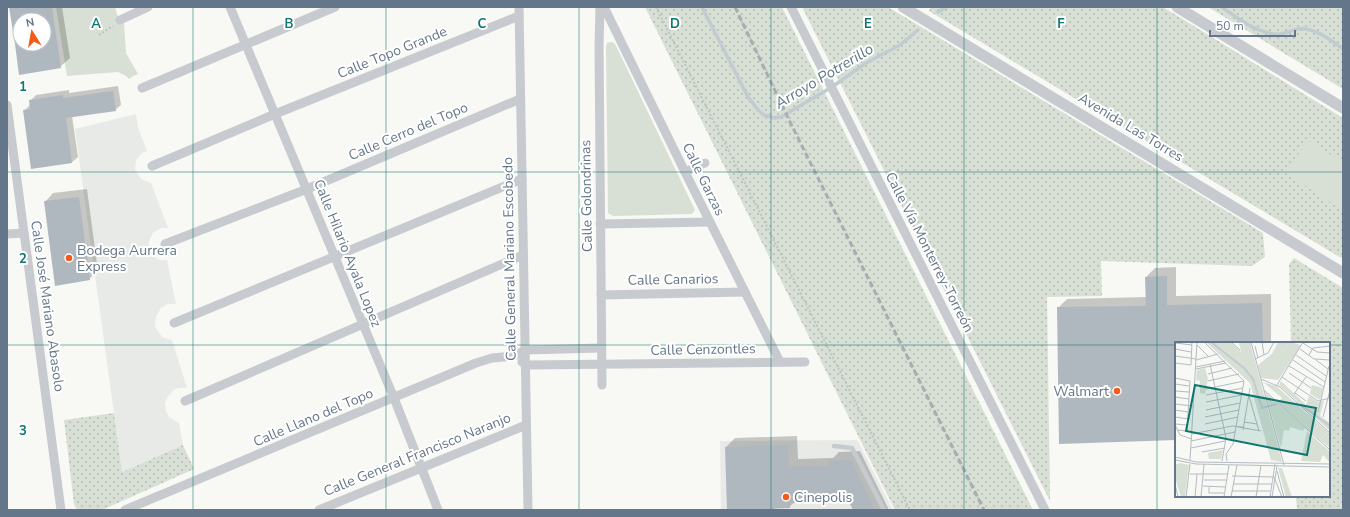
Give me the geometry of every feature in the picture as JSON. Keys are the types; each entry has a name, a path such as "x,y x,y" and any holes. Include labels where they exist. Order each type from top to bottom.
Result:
{"street":[{"path":"120,20 148,7"},
{"name":"Calle Hilario Ayala Lopez","path":"230,7 394,398 438,510"},
{"path":"142,88 335,7"},
{"name":"Calle Golondrinas","path":"600,7 599,54 602,385"},
{"name":"Calle Garzas","path":"604,7 780,362"},
{"name":"Calle Vía Monterrey-Torreón","path":"791,7 1045,510"},
{"name":"Avenida Las Torres","path":"903,7 1343,273"},
{"path":"1177,7 1343,108"},
{"name":"Calle General Mariano Escobedo","path":"519,12 528,510"},
{"name":"Calle Topo Grande","path":"152,166 519,12"},
{"name":"Calle Cerro del Topo","path":"165,244 307,189 520,99"},
{"name":"Calle José Mariano Abasolo","path":"7,105 61,510"},
{"path":"685,172 705,163"},
{"path":"174,323 522,179"},
{"path":"600,224 710,222"},
{"path":"7,234 24,233"},
{"path":"185,401 523,254"},
{"name":"Calle Canarios","path":"601,295 745,292"},
{"path":"525,350 601,348"},
{"name":"Calle Llano del Topo","path":"125,510 476,363 492,358 514,356 525,350"},
{"path":"514,356 526,365"},
{"name":"Calle Cenzontles","path":"526,365 805,362"},
{"name":"Calle General Francisco Naranjo","path":"319,510 526,425"}],"lane":[{"path":"834,446 852,448 884,510"}],"path":[{"path":"656,7 910,510"},
{"path":"99,35 120,20"}],"shaded area":[{"path":"56,7 115,7 118,17 124,23 126,53 138,74 129,79 118,72 67,76"},
{"path":"645,7 782,7 1033,510 895,510"},
{"path":"802,7 888,7 1263,233 1265,257 1252,266 1101,261 1102,296 1047,297 1050,501"},
{"path":"931,7 1163,7 1343,118 1343,259 929,11"},
{"path":"1208,7 1343,7 1343,89"},
{"path":"612,42 617,48 695,210 692,214 613,216 608,213 606,47 607,43"},
{"path":"136,114 138,128 147,151 142,153 136,160 135,170 141,179 151,183 168,228 161,228 153,233 149,241 149,248 155,257 160,260 167,260 176,304 168,304 161,308 156,316 155,327 162,337 172,340 187,388 178,388 174,390 168,396 165,403 166,411 169,417 179,423 183,445 122,472 75,129"},
{"path":"1308,140 1343,163 1343,211 1286,173"},
{"path":"1294,258 1343,288 1343,510 1297,510 1296,497 1330,497 1330,342 1291,342 1289,264"},
{"path":"114,413 122,472 183,445 194,469 102,510 77,510 74,504 64,420"},
{"path":"720,441 858,441 893,510 721,510"}],"building":[{"path":"9,7 52,7 61,68 19,75 16,52 52,52 52,12 12,12 12,26"},
{"path":"113,91 116,111 66,118 72,163 31,169 23,110 30,109 29,100 63,95 63,98"},
{"path":"79,197 90,280 55,286 44,201"},
{"name":"Walmart","path":"1167,276 1167,305 1262,303 1263,342 1175,342 1175,440 1059,444 1057,307 1146,306 1145,277"},
{"path":"788,445 789,467 829,466 829,461 851,460 875,510 853,510 848,500 790,503 790,508 765,510 727,510 725,447"}],"waterway":[{"name":"Arroyo Potrerillo","path":"702,7 748,97 759,111 764,115 774,118 781,117 832,87 866,63 900,45 918,30"},
{"name":"Arroyo Potrerillo","path":"938,12 947,7"},
{"name":"Arroyo Potrerillo","path":"1222,7 1240,20 1260,30 1277,34 1283,34 1298,29 1310,30 1322,35 1343,49"}],"railway":[{"path":"735,7 790,122 984,510"}],"place":[{"name":"Bodega Aurrera Express","path":"69,258"},
{"name":"Walmart","path":"1117,391"},
{"name":"Cinepolis","path":"786,497"}]}
